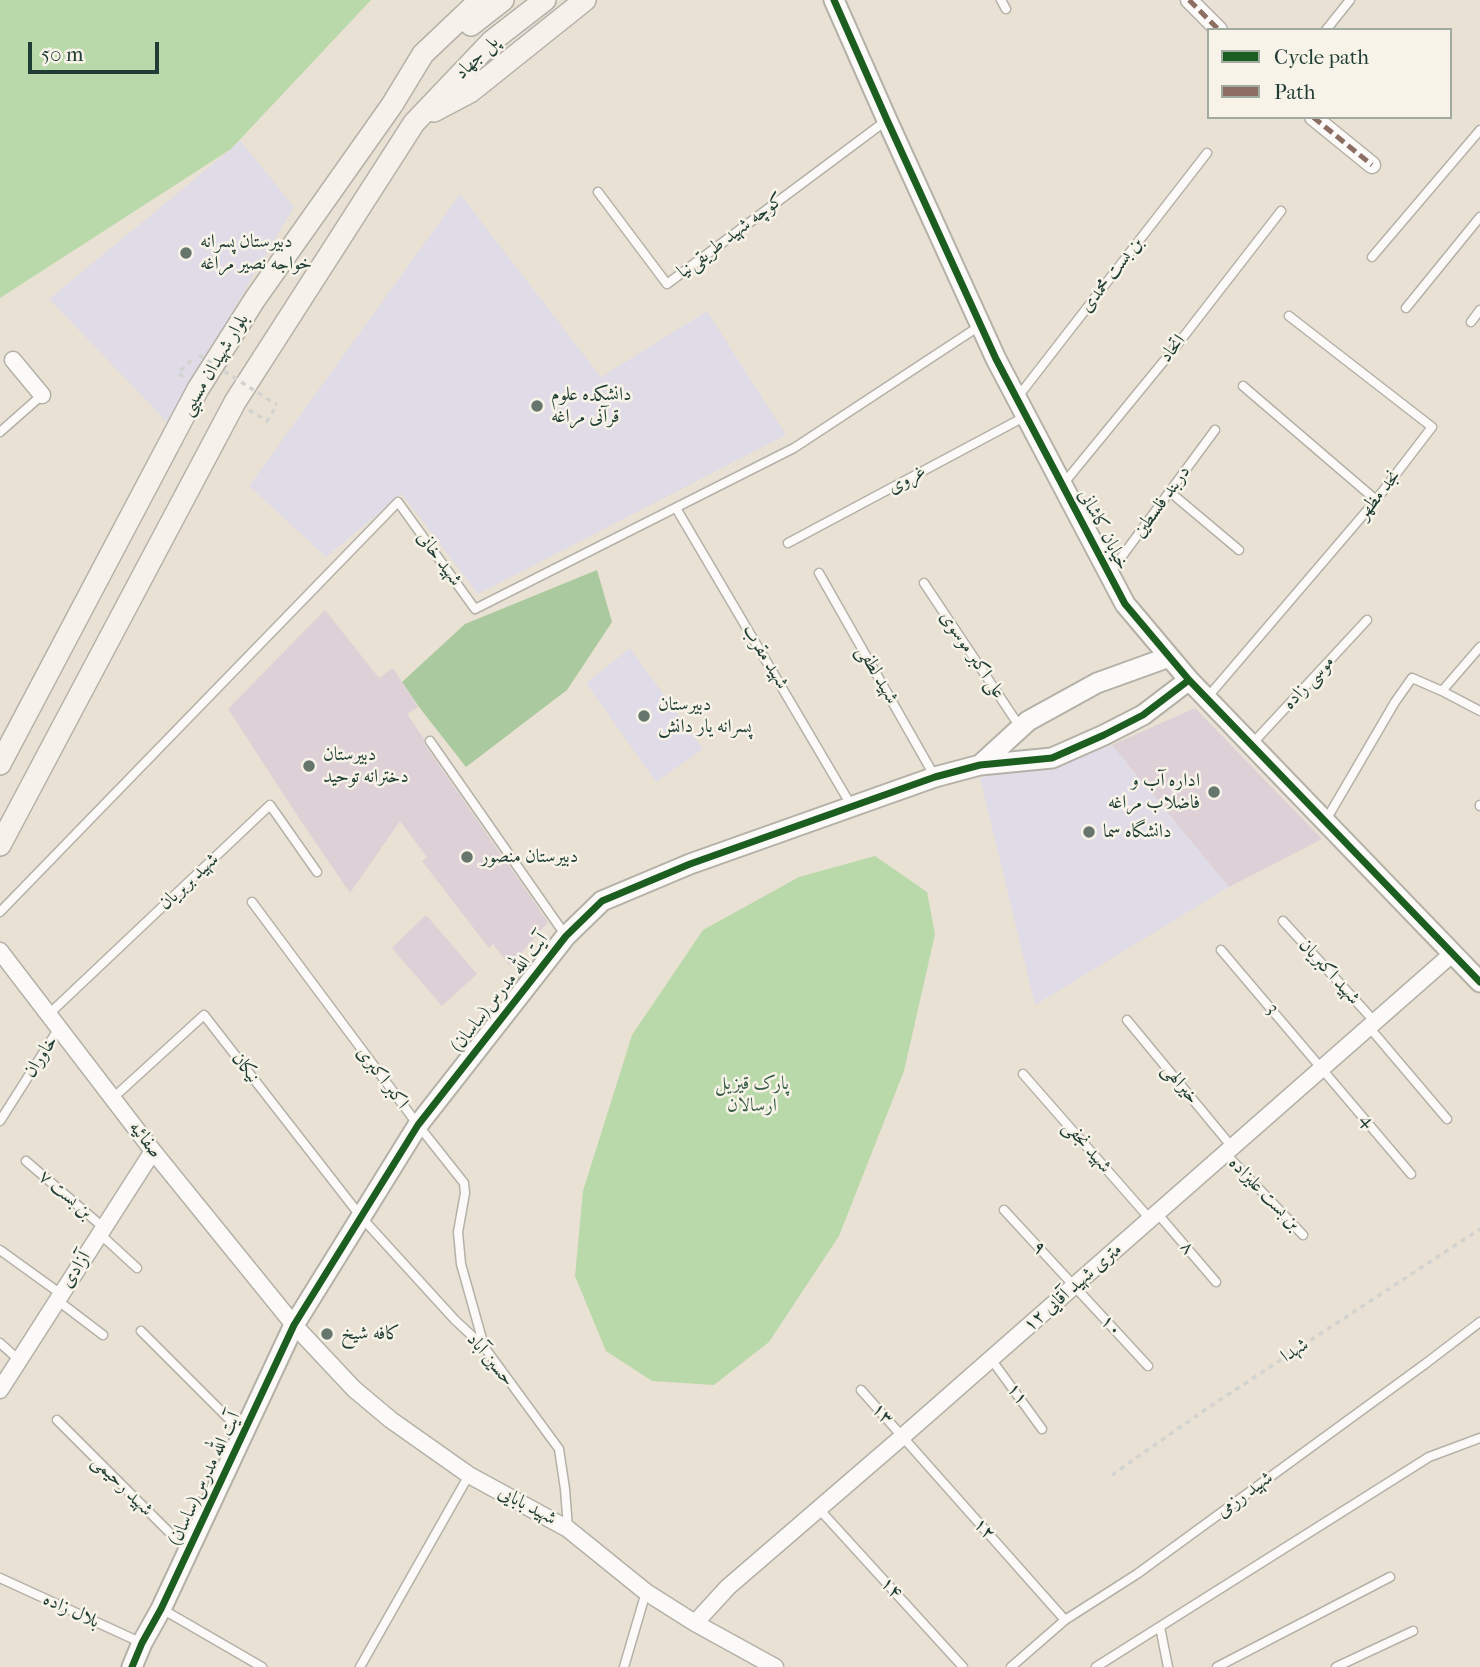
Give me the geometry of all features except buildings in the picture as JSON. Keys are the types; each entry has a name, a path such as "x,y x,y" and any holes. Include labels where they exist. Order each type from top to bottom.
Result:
{"main road":[{"name":"بلوار شهیدان مسیبی","path":"0,764 198,389 255,299 392,105 423,54 480,0"},
{"name":"پل جهاد","path":"392,105 476,20 503,0"},
{"name":"پل جهاد","path":"414,122 492,41 545,0"},
{"path":"414,122 470,92 585,0"},
{"name":"بلوار شهیدان مسیبی","path":"0,845 235,402 414,122"}],"street":[{"name":"خیابان کاشانی","path":"834,0 996,359 1125,604 1206,699 1480,982"},
{"path":"1189,0 1217,28"},
{"path":"1316,119 1372,164"},
{"path":"13,360 42,395"},
{"name":"آیت الله مدرس(ساسان)","path":"981,765 1028,721 1097,683 1169,657"},
{"name":"آیت الله مدرس(ساسان)","path":"132,1667 294,1325 418,1125 566,936 601,901 690,864 934,777 981,765 1052,758 1143,715 1189,680"},
{"name":"صفائیه","path":"0,951 153,1151 294,1325"},
{"name":"۱۲ متری شهید آقایی","path":"695,1623 728,1587 1452,954"},
{"name":"آزادی","path":"0,1390 153,1151"},
{"name":"شهید بابایی","path":"294,1325 354,1389 391,1420 469,1475 568,1528 646,1592 695,1623 775,1667"}],"lane":[{"path":"1001,0 1006,9"},
{"path":"1328,28 1350,0"},
{"name":"کوچه شهید طریقی‌نیا","path":"598,192 667,284 887,120"},
{"path":"1372,257 1480,130"},
{"name":"بن بست محمدی","path":"1017,398 1207,153"},
{"name":"اتحاد","path":"1062,485 1177,345 1281,211"},
{"path":"1406,308 1480,218"},
{"path":"1471,322 1480,310"},
{"name":"نجد مظهر","path":"1206,699 1376,500 1432,428 1289,316"},
{"name":"شهید خانی","path":"0,912 398,502 475,609 794,448 981,325"},
{"path":"1243,386 1376,500"},
{"path":"0,432 42,395"},
{"name":"غروی","path":"788,543 1026,416"},
{"name":"دربند فلسطین","path":"1109,574 1215,430"},
{"path":"1170,492 1239,550"},
{"name":"شهید مقرب","path":"676,508 853,807"},
{"name":"شهید لطفی","path":"818,573 934,777"},
{"name":"علی اکبر موسوی","path":"924,583 1020,727"},
{"name":"موسی زاده","path":"1251,746 1367,620"},
{"path":"1442,691 1480,647"},
{"path":"1325,821 1412,678 1480,711"},
{"path":"430,741 566,936"},
{"name":"شهید بربریان","path":"49,1014 270,805 317,872"},
{"name":"اکبر اکبری","path":"252,902 464,1183 465,1193 458,1232 461,1264 485,1348"},
{"name":"شهید اکبریان","path":"1283,921 1372,1025 1447,1119"},
{"name":"3","path":"1221,950 1322,1068"},
{"name":"نیکان","path":"113,1098 204,1015 362,1218"},
{"name":"خیرالهی","path":"1127,1020 1229,1150"},
{"name":"خاوران","path":"0,1121 59,1028"},
{"name":"4","path":"1322,1068 1411,1174"},
{"name":"شهید نجفی","path":"1023,1074 1154,1216"},
{"name":"بن بست علیزاده","path":"1229,1150 1303,1235"},
{"name":"بن بست ۷","path":"26,1161 102,1231 137,1268"},
{"name":"۹","path":"1004,1210 1074,1286"},
{"name":"۸","path":"1154,1216 1216,1282"},
{"name":"حسین آباد","path":"362,1218 455,1320 485,1348 559,1449 568,1528"},
{"path":"0,1250 103,1335"},
{"name":"۱۰","path":"1074,1286 1148,1366"},
{"name":"شهید رزمی","path":"1011,1667 1065,1620 1137,1574 1480,1322"},
{"path":"141,1331 243,1433"},
{"path":"0,1343 19,1360"},
{"name":"۱۱","path":"991,1359 1042,1429"},
{"name":"۱۳","path":"861,1390 902,1437"},
{"name":"شهید رحیمی","path":"57,1420 188,1551"},
{"name":"۱۲","path":"902,1437 1065,1620"},
{"path":"1096,1667 1110,1663 1160,1627 1429,1457 1480,1438"},
{"path":"360,1667 469,1475"},
{"name":"۱۴","path":"819,1509 963,1667"},
{"path":"1217,1667 1390,1577"},
{"name":"بلال زاده","path":"0,1578 142,1643"},
{"path":"624,1667 646,1592"},
{"path":"161,1609 262,1667"},
{"path":"1160,1627 1168,1667"},
{"path":"1336,1667 1413,1631"}],"path":[{"path":"178,373 198,355 277,405 267,421"}],"shaded area":[{"name":"دبیرستان پسرانه خواجه نصیر مراغه","path":"240,140 294,207 167,422 49,299"},
{"name":"دانشکده علوم قرآنی مراغه","path":"460,194 601,377 707,311 786,435 478,594 402,494 326,557 249,486"},
{"name":"دبیرستان پسرانه یار دانش","path":"630,648 703,749 656,782 586,683"},
{"name":"دانشگاه سما","path":"1112,745 1229,887 1035,1005 980,778"}],"green space":[{"path":"0,0 371,0 231,149 0,298"},
{"path":"597,570 612,622 567,690 466,767 402,682 465,624"},
{"name":"پارک قیزیل ارسالان","path":"875,856 927,892 935,934 904,1071 839,1236 769,1342 714,1385 652,1381 606,1351 575,1276 583,1191 632,1035 703,930 799,877"}],"marked path":[{"path":"1189,0 1217,28"},
{"path":"1315,119 1372,165"}],"cycle path":[{"path":"834,0 996,359 1125,604 1189,680 1480,982"},
{"path":"132,1667 294,1325 418,1125 566,936 602,901 690,864 935,777 980,765 1052,758 1143,715 1189,680"}],"place":[{"name":"دبیرستان پسرانه خواجه نصیر مراغه","path":"186,253"},
{"name":"دانشکده علوم قرآنی مراغه","path":"537,406"},
{"name":"دبیرستان پسرانه یار دانش","path":"644,716"},
{"name":"دبیرستان دخترانه توحید","path":"309,766"},
{"name":"اداره آب و فاضلاب مراغه","path":"1214,792"},
{"name":"دانشگاه سما","path":"1089,832"},
{"name":"دبیرستان منصور","path":"467,857"},
{"name":"کافه شیخ","path":"327,1334"}]}
